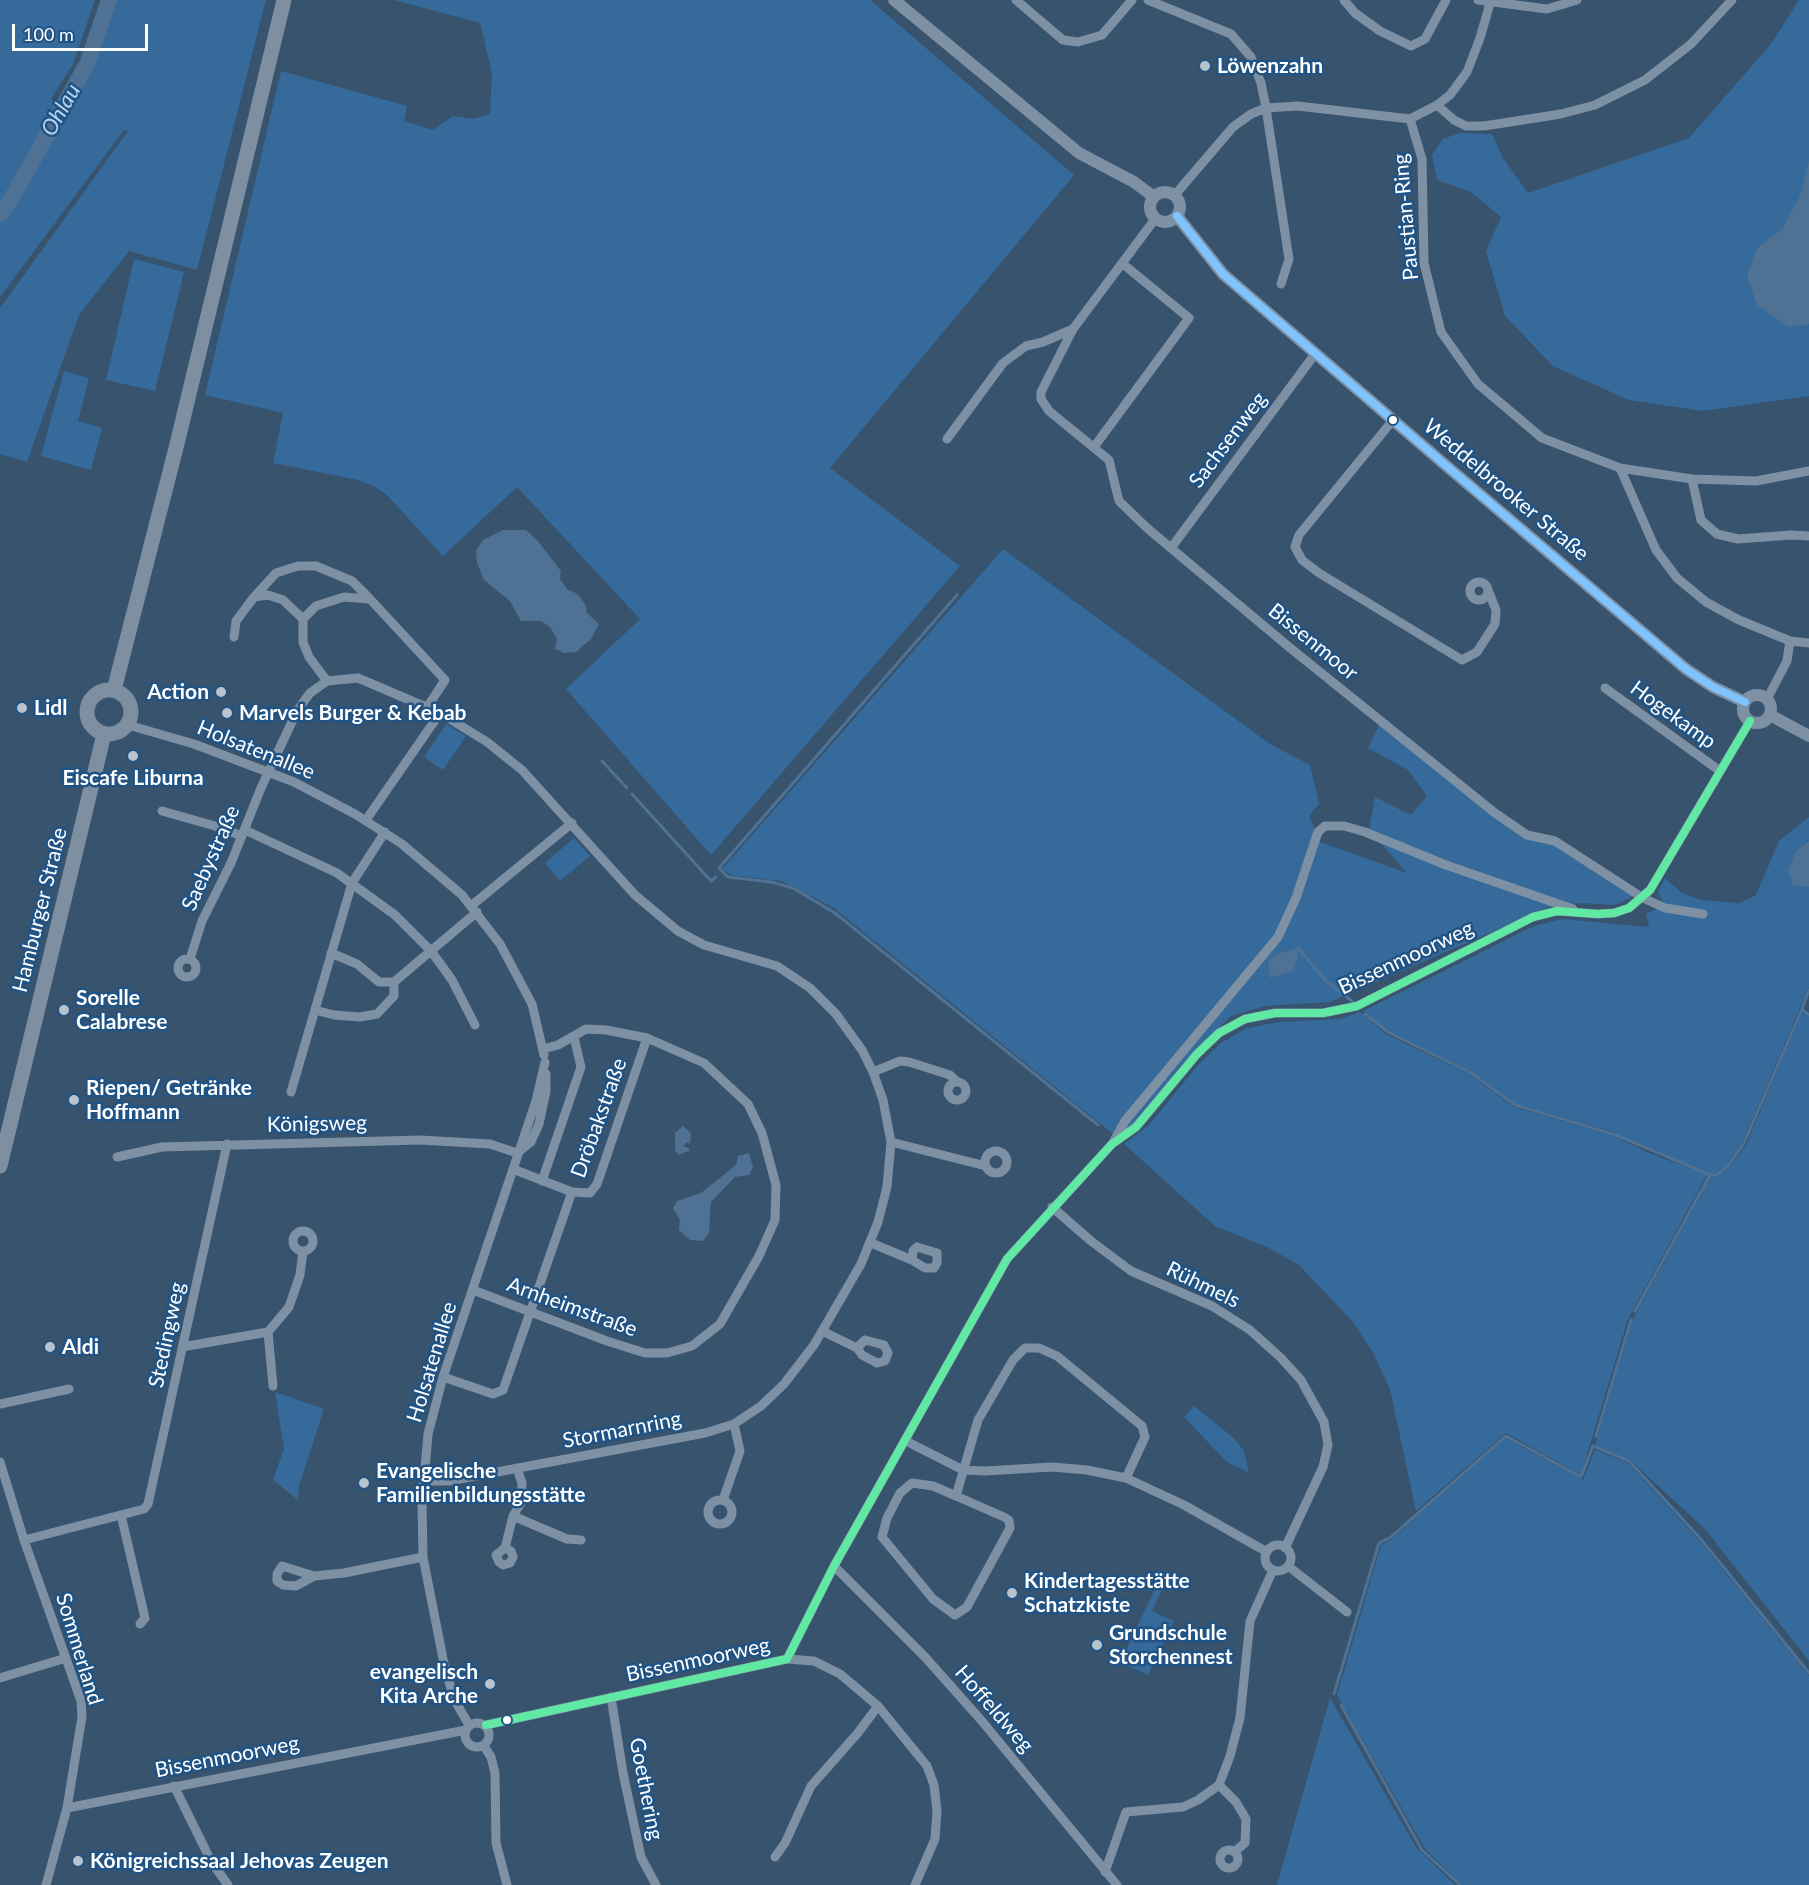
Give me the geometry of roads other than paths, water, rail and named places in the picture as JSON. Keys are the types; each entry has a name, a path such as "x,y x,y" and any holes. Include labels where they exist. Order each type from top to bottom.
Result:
{"main road":[{"path":"114,690 284,0"},
{"path":"104,690 122,693 131,708 128,724 122,731 104,734 95,730 88,722 86,712 89,702 95,694 104,690"},
{"name":"Hamburger Straße","path":"0,1166 104,734"}],"street":[{"path":"894,0 1079,153 1134,182 1154,197"},
{"path":"1016,0 1064,40 1078,42 1102,35 1132,0"},
{"path":"1148,0 1231,34 1251,57 1261,83 1266,108 1289,260 1281,284"},
{"path":"1344,0 1355,14 1380,31 1410,46 1425,39 1446,0"},
{"path":"1478,0 1547,9 1577,0"},
{"path":"1437,105 1454,120 1466,126 1484,126 1561,114 1595,105 1645,80 1692,44 1732,0"},
{"path":"1177,216 1169,222 1155,219 1150,206 1154,197 1162,193 1174,196 1233,127 1251,114 1266,108 1298,106 1410,119 1437,105 1450,95 1467,72 1491,2"},
{"name":"Paustian-Ring","path":"1410,119 1422,159 1424,262 1442,332 1478,384 1542,438 1620,468 1692,478 1756,481 1809,471"},
{"name":"Weddelbrooker Straße","path":"1174,196 1180,208 1177,216 1223,274 1686,669 1713,687 1745,702"},
{"name":"Bissenmoor","path":"1155,219 1073,329 1043,386 1041,399 1049,411 1109,460 1119,501 1171,548 1495,813 1527,835 1555,841 1643,898 1665,908 1703,914"},
{"path":"1094,447 1189,318 1123,264"},
{"name":"Bissenmoor","path":"947,439 1004,363 1026,346 1043,342 1073,329"},
{"path":"1043,342 1058,356"},
{"name":"Sachsenweg","path":"1171,548 1315,354"},
{"path":"1393,420 1299,535 1295,547 1302,560 1318,573 1457,659 1467,659 1477,652 1495,624 1496,610 1488,591"},
{"path":"1620,468 1656,550 1677,579 1706,602 1739,620 1790,641 1809,643"},
{"path":"1692,478 1701,520 1718,534 1738,539 1809,536"},
{"path":"234,637 237,621 254,597 276,573 298,566 316,566 352,581 445,680 428,706"},
{"path":"254,597 268,595 283,600 303,619"},
{"path":"269,772 297,711 310,693 327,681 309,657 303,642 303,619 316,606 344,597 370,599"},
{"path":"1767,699 1787,661 1790,641"},
{"name":"Stormarnring","path":"327,681 337,678 358,678 440,712 487,742 522,770 573,823 635,895 678,931 704,945 777,966 810,988 836,1014 862,1050 883,1100 891,1142 887,1187 871,1243 822,1331 784,1384 761,1406 734,1424 705,1433 449,1481 424,1481"},
{"name":"Hogekamp","path":"1605,688 1720,771"},
{"path":"1755,695 1767,699 1771,706 1770,715 1764,722 1750,721 1743,710 1745,702 1755,695"},
{"path":"366,820 440,712"},
{"path":"1770,715 1809,736"},
{"path":"1643,898 1750,721"},
{"name":"Holsatenallee","path":"128,724 194,744 269,772 323,797 385,832 441,875 474,909 500,944 524,985 538,1024 545,1062 536,1101 443,1377 428,1434 421,1518 423,1557 444,1664 454,1699 468,1727"},
{"name":"Saebystraße","path":"190,959 202,921 269,772"},
{"path":"162,812 243,833 308,858 352,883 395,915 431,951 452,980 475,1026"},
{"path":"332,953 357,964 379,982 394,982 431,951 534,855 573,823"},
{"path":"1112,1144 1125,1121 1278,937 1296,898 1318,832 1326,826 1344,826 1365,832 1446,865 1583,913"},
{"path":"291,1092 352,883 385,832"},
{"name":"Bissenmoorweg","path":"67,1808 468,1727 480,1722 486,1725 787,1659 834,1566 1007,1259 1112,1144 1136,1126 1197,1054 1219,1033 1245,1019 1275,1012 1323,1012 1357,1006 1533,917 1557,911 1614,913 1629,908 1643,898"},
{"path":"315,1010 342,1016 360,1017 377,1014 394,996 394,982"},
{"name":"Arnheimstraße","path":"473,1290 645,1353 667,1353 692,1346 720,1324 759,1256 775,1220 774,1176 762,1133 748,1104 704,1063 647,1038 606,1030 586,1029 574,1037 543,1049"},
{"path":"542,1180 581,1067 574,1037"},
{"name":"Dröbakstraße","path":"572,1192 585,1195 597,1184 647,1038"},
{"path":"873,1072 900,1061 909,1062 950,1075 957,1082"},
{"name":"Königsweg","path":"117,1157 154,1147 420,1140 490,1144 517,1153"},
{"path":"891,1142 986,1166"},
{"name":"Stedingweg","path":"24,1540 144,1509 148,1504 227,1144"},
{"path":"443,1377 493,1394 503,1390 572,1192 513,1170"},
{"name":"Rühmels","path":"1052,1208 1131,1271 1212,1306 1250,1329 1301,1380 1324,1422 1328,1445 1323,1467 1285,1548"},
{"path":"871,1243 912,1260"},
{"path":"182,1347 268,1332 289,1307 300,1275 303,1251"},
{"path":"822,1331 857,1348"},
{"path":"268,1332 273,1386"},
{"path":"956,1496 978,1420 1013,1360 1025,1348 1039,1348 1057,1356 1142,1426 1145,1437 1126,1478"},
{"path":"0,1404 69,1389"},
{"path":"723,1500 740,1451 734,1424"},
{"path":"906,1441 963,1470 985,1472 1052,1467 1088,1470 1126,1478 1176,1501 1267,1552"},
{"name":"Sommerland","path":"0,1462 24,1540 81,1701 82,1717 67,1808 46,1885"},
{"path":"505,1548 513,1516 520,1503 522,1484 517,1468"},
{"path":"912,1483 933,1486 956,1496 1004,1517 1011,1524 967,1607 955,1615 933,1599 882,1537 887,1518 900,1493 912,1483"},
{"path":"122,1515 145,1618 140,1624"},
{"path":"513,1516 567,1539 581,1540"},
{"path":"1273,1546 1285,1548 1291,1556 1288,1566 1282,1570 1273,1570 1265,1560 1267,1552 1273,1546"},
{"path":"314,1576 344,1573 423,1557"},
{"name":"Hoffeldweg","path":"834,1566 926,1658 973,1711 1109,1880"},
{"path":"1288,1566 1347,1612"},
{"path":"1109,1880 1126,1812 1183,1807 1198,1800 1219,1785 1230,1756 1240,1718 1250,1621 1273,1570"},
{"path":"0,1678 66,1658"},
{"path":"787,1659 814,1661 840,1674 878,1706 927,1766 934,1785 937,1812 935,1839 915,1885"},
{"name":"Goethering","path":"611,1697 629,1807 641,1857 656,1885"},
{"path":"775,1857 785,1843 811,1786 857,1734 878,1706"},
{"path":"484,1746 490,1736 486,1725"},
{"path":"468,1727 466,1738 471,1745 484,1746"},
{"path":"484,1746 491,1757 495,1773 496,1843 507,1885"},
{"path":"1219,1785 1236,1802 1246,1819 1245,1844 1234,1852"},
{"path":"174,1786 212,1863 228,1885"}],"waterway":[{"name":"Ohlau","path":"0,214 10,201 87,64 109,0"},
{"path":"957,595 719,868 728,877 771,882 793,888 835,913 1098,1125"},
{"path":"602,761 627,788"},
{"path":"632,794 711,881 716,877"},
{"path":"1298,948 1325,980 1352,1001"},
{"path":"1809,990 1802,1009 1809,1015"},
{"path":"1710,1175 1716,1175 1728,1166 1744,1143 1802,1009"},
{"path":"1365,1014 1388,1032 1471,1073 1515,1105 1616,1135 1710,1175 1635,1311"},
{"path":"1596,1436 1631,1320"},
{"path":"1334,1694 1379,1543 1391,1537 1506,1436 1581,1477 1593,1446 1629,1461 1700,1538 1809,1673"},
{"path":"1341,1705 1422,1850 1460,1885"}],"place":[{"name":"Löwenzahn","path":"1205,66"},
{"name":"Action","path":"221,692"},
{"name":"Lidl","path":"22,708"},
{"name":"Marvels Burger & Kebab","path":"227,713"},
{"name":"Eiscafe Liburna","path":"133,756"},
{"name":"Sorelle Calabrese","path":"64,1010"},
{"name":"Riepen/ Getränke Hoffmann","path":"74,1100"},
{"name":"Aldi","path":"50,1347"},
{"name":"Evangelische Familienbildungsstätte","path":"364,1483"},
{"name":"Kindertagesstätte Schatzkiste","path":"1012,1593"},
{"name":"Grundschule Storchennest","path":"1097,1645"},
{"name":"evangelisch Kita Arche","path":"490,1684"},
{"name":"Königreichssaal Jehovas Zeugen","path":"78,1861"}]}
